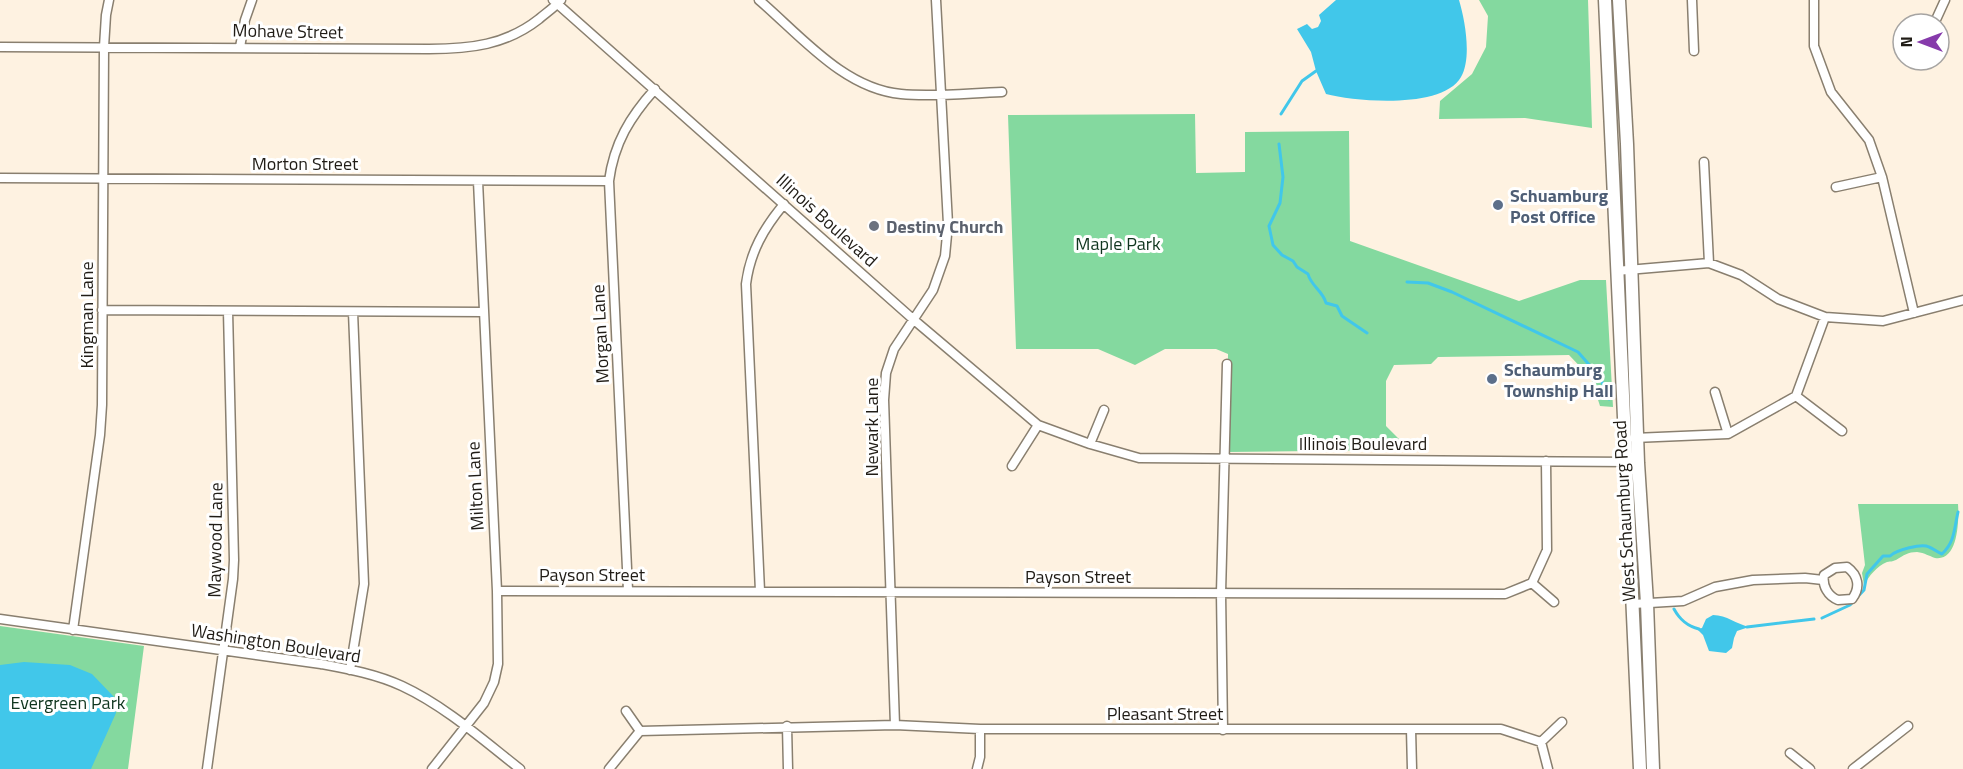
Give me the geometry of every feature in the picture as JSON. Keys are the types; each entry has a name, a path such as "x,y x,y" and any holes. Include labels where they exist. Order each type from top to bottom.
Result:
{"main road":[{"name":"West Schaumburg Road","path":"1605,0 1616,271 1631,438"},
{"name":"West Schaumburg Road","path":"1619,0 1627,144 1633,604 1640,769"},
{"name":"West Schaumburg Road","path":"1632,462 1647,603 1653,769"}],"street":[{"name":"Kingman Lane","path":"74,630 100,435 104,47 106,15 110,0"},
{"path":"240,47 245,20 252,0"},
{"path":"759,0 850,78 878,89 900,94 1002,92"},
{"path":"768,8 775,0"},
{"name":"Newark Lane","path":"896,725 884,400 886,373 894,349 933,290 945,256 948,224 936,0"},
{"path":"1692,0 1694,51"},
{"path":"1814,0 1814,46 1831,92 1869,140 1882,177 1914,313"},
{"name":"Mohave Street","path":"0,47 470,48 496,42 521,31 557,1"},
{"name":"Illinois Boulevard","path":"557,1 914,320 1038,425 1138,458 1632,462"},
{"name":"Morgan Lane","path":"628,590 609,181 614,154 622,133 638,108 655,89"},
{"path":"1704,162 1708,263"},
{"path":"1836,187 1882,177"},
{"name":"Morton Street","path":"0,178 609,181"},
{"name":"Milton Lane","path":"432,769 484,703 497,671 496,591 478,181"},
{"path":"760,591 746,284 750,261 757,243 784,204"},
{"path":"1616,271 1708,263 1741,275 1778,299 1825,317 1883,321 1963,300"},
{"path":"102,310 483,312"},
{"name":"Maywood Lane","path":"207,769 233,579 235,538 228,311"},
{"path":"350,669 364,584 353,312"},
{"path":"1631,438 1728,434 1796,396 1825,317"},
{"path":"1223,730 1221,593 1227,364"},
{"path":"1714,392 1728,434"},
{"path":"1796,396 1842,431"},
{"path":"1090,444 1104,410"},
{"path":"1012,466 1038,425"},
{"path":"1546,461 1547,550 1532,583 1554,602"},
{"path":"1846,567 1857,578 1857,590 1852,599 1838,600 1829,594 1823,580 1828,571 1846,567"},
{"path":"1633,604 1683,601 1715,587 1753,580 1805,578 1823,580"},
{"name":"Payson Street","path":"496,591 1497,594 1511,592 1532,583"},
{"name":"Washington Boulevard","path":"0,619 350,669 401,686 430,702 520,769"},
{"path":"609,769 640,731 626,711"},
{"path":"1548,769 1541,742 1562,722"},
{"name":"Pleasant Street","path":"640,731 896,725 980,729 1501,729 1541,742"},
{"path":"787,726 788,769"},
{"path":"1853,769 1908,726"},
{"path":"977,769 980,757 980,729"},
{"path":"1411,729 1412,769"},
{"path":"1790,753 1810,769"}],"green space":[{"path":"1479,0 1588,0 1592,128 1525,118 1439,119 1440,101 1472,74 1486,47 1488,16"},
{"name":"Maple Park","path":"1195,114 1196,173 1245,172 1245,132 1349,131 1350,241 1519,301 1580,280 1606,280 1613,407 1600,406 1591,378 1569,355 1438,357 1431,364 1394,365 1386,381 1386,426 1400,440 1400,450 1227,452 1228,354 1216,349 1165,349 1135,365 1098,349 1016,349 1008,115"},
{"path":"1858,504 1958,504 1956,538 1953,546 1943,557 1935,558 1914,552 1887,562 1868,578 1864,585 1862,573 1865,565"},
{"name":"Evergreen Park","path":"0,626 144,646 128,769 0,769"}],"water":[{"path":"1336,0 1459,0 1467,50 1461,77 1451,87 1419,99 1378,101 1326,94 1311,52 1297,29 1307,24 1312,29 1318,27 1321,21 1319,15"},
{"path":"1713,615 1723,616 1749,627 1737,631 1732,648 1726,653 1709,651 1703,635 1697,629 1702,628 1706,619"},
{"path":"24,662 70,665 92,674 115,698 116,713 91,769 0,769 0,665"}],"waterway":[{"path":"1281,114 1302,81 1316,71"},
{"path":"1279,144 1283,177 1280,203 1269,226 1273,245 1282,255 1308,274 1326,303 1337,306 1342,316 1367,333"},
{"path":"1407,282 1428,283 1452,292 1578,352 1600,377 1609,399"},
{"path":"1822,618 1850,605 1864,590 1867,574 1883,556 1921,546 1929,547 1942,554 1952,540 1958,512"},
{"path":"1674,609 1684,622 1699,629"},
{"path":"1747,627 1814,619"}],"place":[{"name":"Schuamburg Post Office","path":"1498,205"},
{"name":"Destiny Church","path":"874,226"},
{"name":"Schaumburg Township Hall","path":"1492,379"}]}
